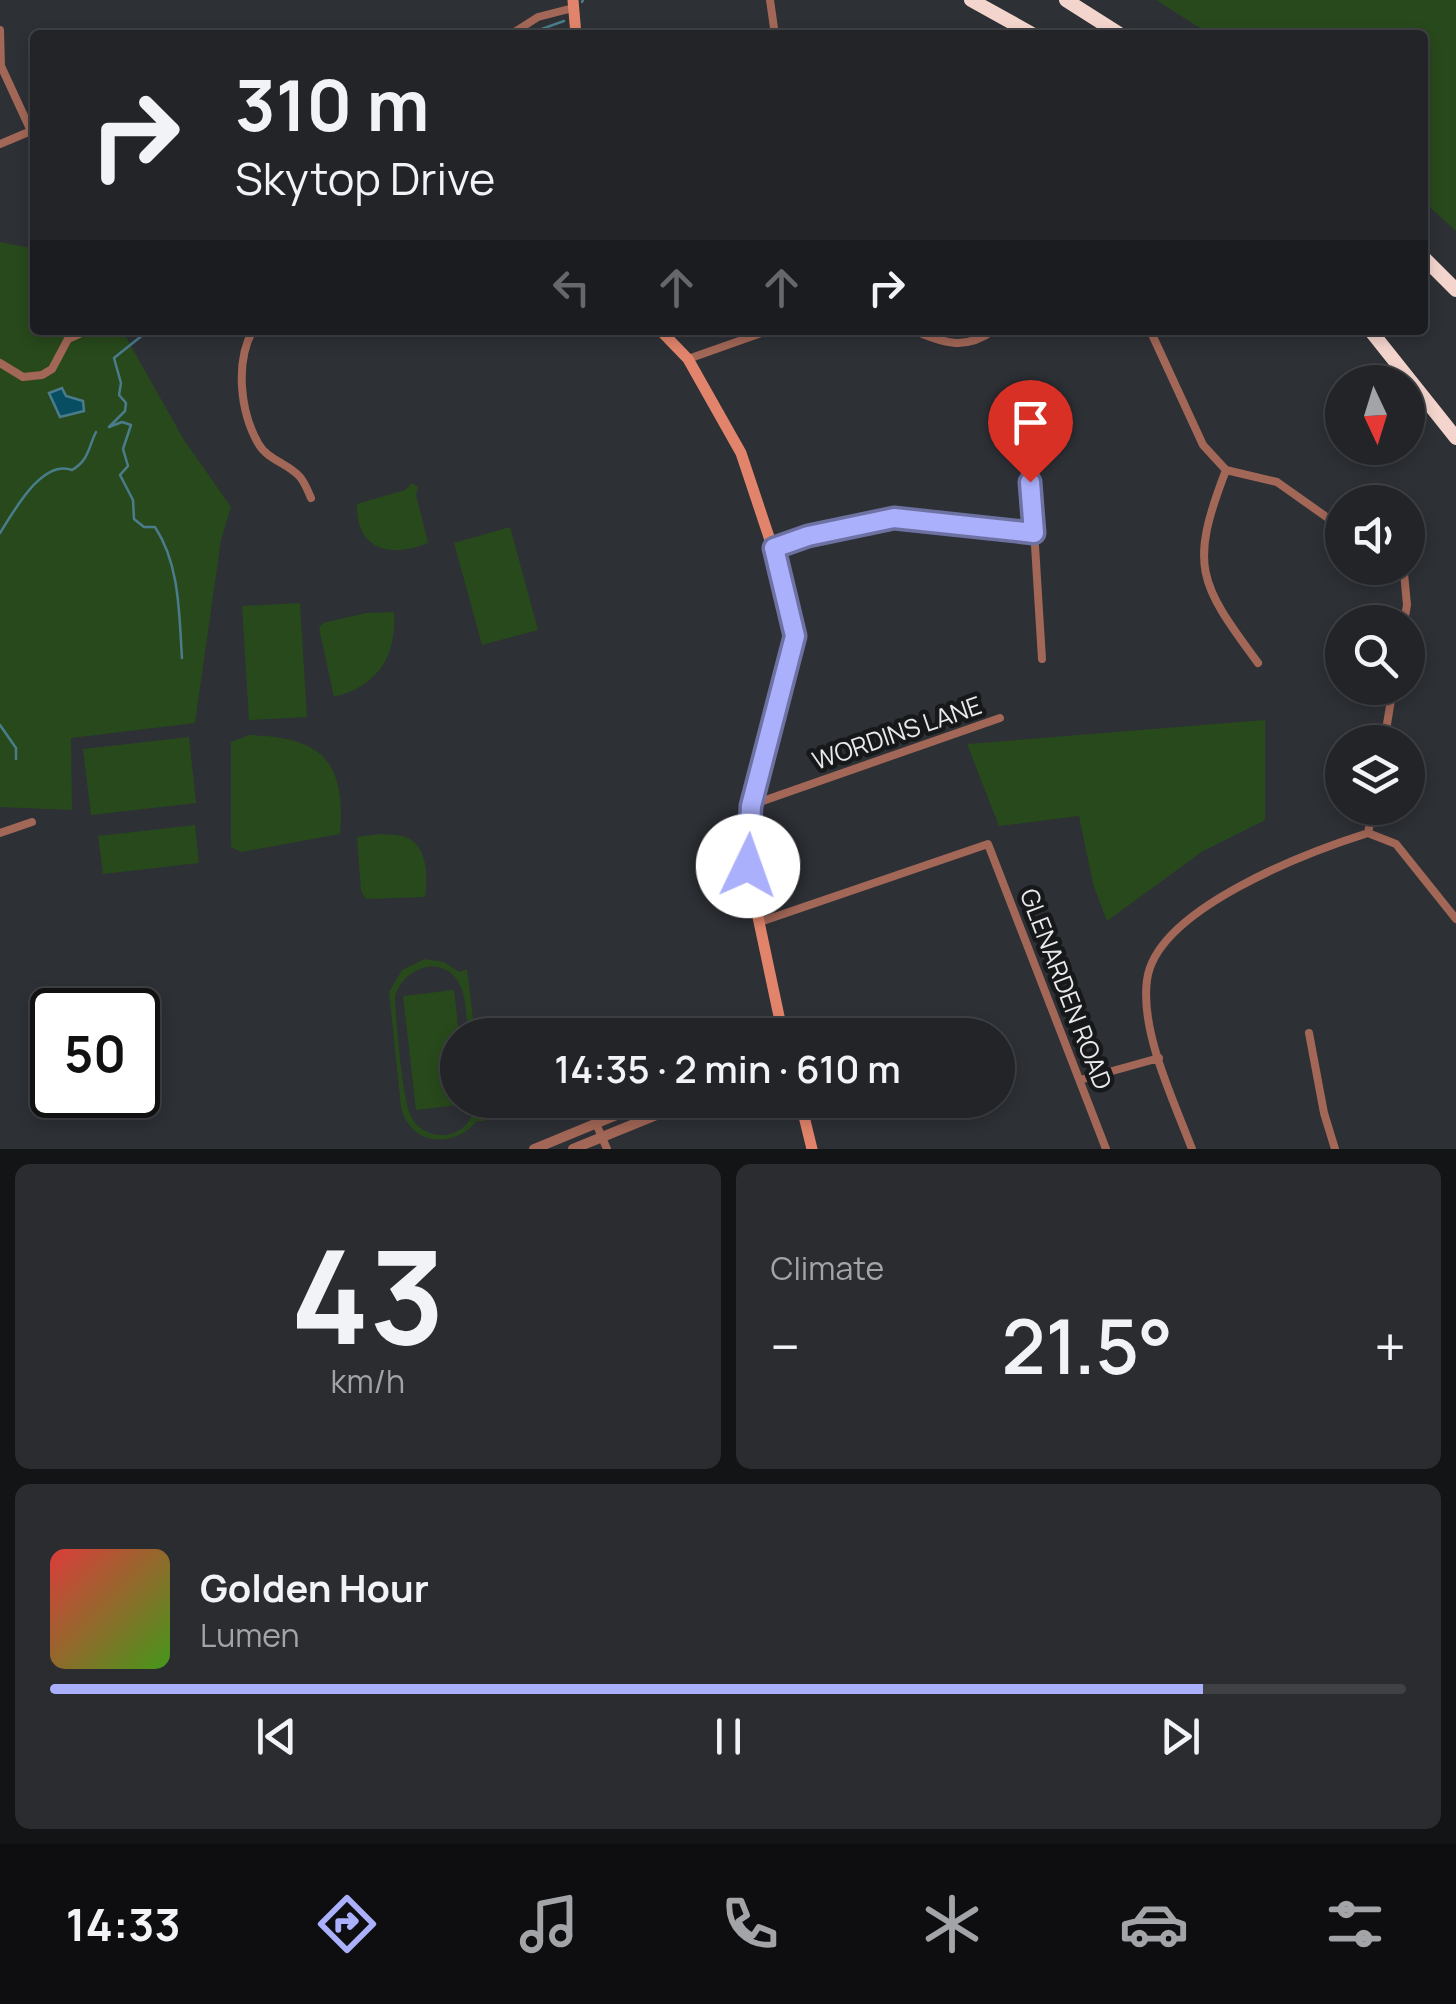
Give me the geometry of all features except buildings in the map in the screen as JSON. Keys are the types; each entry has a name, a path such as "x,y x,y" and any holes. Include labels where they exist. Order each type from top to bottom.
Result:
{"highway":[{"path":"971,0 1025,30"},
{"path":"980,0 1026,30"},
{"path":"1066,0 1114,30"},
{"path":"1076,0 1115,30"},
{"path":"1428,262 1456,290"},
{"path":"1374,335 1456,438"}],"main road":[{"path":"573,4 576,30"},
{"path":"665,335 688,359 742,453 774,548 795,636 751,806 748,866 779,1018"},
{"path":"807,1118 812,1149"}],"street":[{"path":"770,0 775,30"},
{"path":"518,30 538,17 573,4"},
{"path":"0,30 2,66 30,125"},
{"path":"0,144 30,134"},
{"path":"0,363 23,377 42,376 52,370 68,338 76,335"},
{"path":"250,335 241,390 258,444 300,478 311,498"},
{"path":"688,359 756,335"},
{"path":"924,335 944,344 974,342 986,335"},
{"path":"1152,335 1203,445 1226,470 1276,482 1325,516"},
{"path":"1226,470 1206,523 1204,570 1217,604 1258,663"},
{"path":"1030,482 1042,659"},
{"path":"774,548 808,536 894,518 1034,533"},
{"name":"WORDINS LANE","path":"751,806 1000,718"},
{"path":"0,833 32,822"},
{"path":"1368,833 1369,825"},
{"path":"1192,1149 1159,1058 1147,980 1153,960 1166,942 1208,904 1282,864 1368,833 1396,844 1456,919"},
{"name":"GLENARDEN ROAD","path":"760,922 988,844 1106,1149"},
{"path":"1310,1033 1324,1113 1335,1149"},
{"path":"1080,1080 1159,1058"},
{"path":"534,1149 606,1118"},
{"path":"573,1149 648,1118"},
{"path":"595,1122 607,1149"}],"green space":[{"path":"1156,0 1456,0 1456,231 1428,206 1428,30 1203,30"},
{"path":"0,242 30,248 30,335 125,335 184,440 231,507 221,540 195,723 71,738 72,810 0,807"},
{"path":"412,483 418,487 416,495 428,543 401,550 378,547 362,532 357,504 405,490"},
{"path":"510,527 538,630 482,645 454,543"},
{"path":"300,603 307,717 249,720 242,606"},
{"path":"394,612 392,642 382,667 362,685 334,697 319,628 323,623 366,613"},
{"path":"1265,720 1265,820 1203,851 1107,921 1093,884 1079,816 999,826 967,744"},
{"path":"249,735 294,741 323,757 333,770 338,787 340,834 241,852 231,847 231,742"},
{"path":"189,737 196,803 91,815 83,749"},
{"path":"195,825 199,863 103,874 98,836"},
{"path":"402,836 418,847 426,871 425,897 366,899 361,891 357,837"},
{"path":"425,959 444,962 459,972 467,969 473,1018 466,1018 461,987 445,969 425,967 415,971 395,997 410,1114 423,1130 436,1135 456,1132 470,1118 485,1118 457,1136 423,1136 413,1130 401,1107 389,992 402,970"},
{"path":"454,990 457,1018 440,1018 440,1107 416,1110 403,996"}],"water":[{"path":"62,388 66,396 83,401 84,411 60,417 49,393"}],"waterway":[{"path":"539,30 564,21"},
{"path":"143,335 114,358 121,383 119,395 126,403 125,411 109,427 122,422 131,425 123,449 128,466 120,475 133,500 134,519 144,527 155,527 169,557 177,590 182,658"},
{"path":"0,533 40,479 50,472 72,470 82,462 96,432"},
{"path":"0,725 16,748 16,759"}],"route":[{"path":"748,866 751,806 795,636 774,548 837,528 894,518 1034,533 1030,482"}]}
